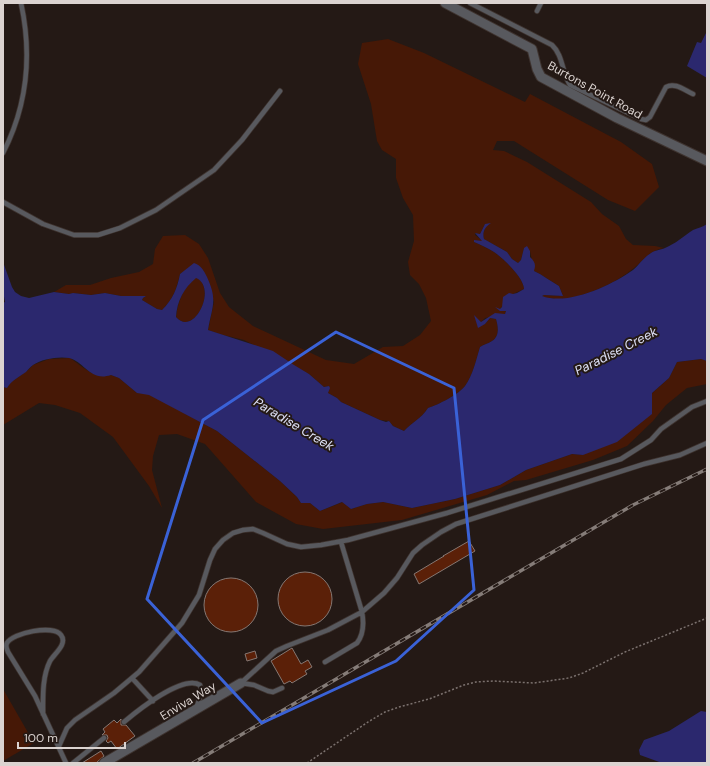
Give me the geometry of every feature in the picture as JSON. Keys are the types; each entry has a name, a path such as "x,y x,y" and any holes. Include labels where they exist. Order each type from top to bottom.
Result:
{"street":[{"name":"Burtons Point Road","path":"445,3 532,49 537,70 541,77 617,118 707,161"},
{"name":"Enviva Way","path":"104,763 241,683"}],"lane":[{"path":"3,153 20,110 26,74 27,46 25,20 21,3"},
{"path":"470,3 552,45 559,55 570,85 641,119 646,120 650,117 666,88 670,85 675,85 693,94"},
{"path":"537,11 541,3"},
{"path":"3,202 43,224 74,235 98,236 120,228 156,210 214,170 242,140 280,91"},
{"path":"58,746 67,728 75,720 139,672 182,623 199,594 210,560 216,549 223,540 234,533 253,529 263,532 287,544 301,547 340,542 447,514 621,459 651,440 661,429 692,407 707,401"},
{"path":"241,683 276,652 287,646 328,630 362,612 384,593 398,578 413,553 441,532 456,524 644,464 680,455 707,443"},
{"path":"325,662 357,643 361,639 364,621 340,542"},
{"path":"43,714 43,692 46,674 50,662 62,645 63,639 62,635 55,630 27,633 12,638 4,645 43,714 66,763"},
{"path":"132,678 153,701"},
{"path":"124,722 153,701 180,685 187,683 197,683 200,685 202,693 194,711"},
{"path":"241,683 254,685 273,692 282,688"},
{"path":"73,763 104,738"}],"path":[{"path":"307,763 384,712 430,699 464,685 476,682 493,681 534,683 569,678 584,673 625,652 707,618"}],"highlighted area":[{"path":"336,332 454,388 474,590 396,661 262,723 147,599 203,420"}],"shaded area":[{"path":"388,39 424,53 525,102 530,94 621,142 652,164 659,187 635,211 608,200 514,141 497,141 493,150 504,151 527,162 591,202 602,214 619,226 626,239 633,245 664,248 651,253 627,274 610,284 592,292 573,297 554,299 542,296 563,296 559,286 534,271 530,251 524,248 521,260 518,263 512,259 507,252 484,239 483,234 486,226 485,224 480,234 475,233 475,235 483,241 474,242 498,255 521,279 524,289 513,294 500,309 506,311 505,314 485,318 481,322 474,316 482,325 485,324 490,318 496,319 498,328 495,339 480,347 474,367 465,386 448,399 428,408 404,431 393,426 389,421 380,420 341,402 328,393 329,386 324,387 309,374 244,340 208,330 214,302 203,270 183,272 180,274 174,294 162,310 157,309 142,300 146,296 121,296 105,293 91,295 54,292 66,285 90,285 111,278 139,272 153,264 155,249 163,236 185,235 199,244 208,258 220,293 229,307 253,326 326,360 354,364 383,347 403,346 420,335 431,321 426,298 419,284 410,275 408,262 414,241 413,215 403,198 396,178 396,159 382,150 377,141 371,104 358,64 362,43"},
{"path":"196,277 202,283 205,291 204,300 201,309 196,316 190,321 183,322 176,317 178,306 184,290"},
{"path":"70,358 94,374 100,376 111,375 119,378 137,393 149,394 217,431 280,481 297,497 301,503 310,503 320,511 343,502 351,509 367,504 383,502 412,508 455,499 500,485 526,470 572,454 583,455 669,378 677,362 701,359 707,361 707,384 687,388 666,405 653,421 627,446 593,460 526,480 514,481 487,495 402,520 323,529 296,524 256,502 205,444 177,434 159,435 153,456 152,470 162,508 149,486 113,437 80,413 55,405 39,403 3,425 3,387 7,388 11,382 33,365 49,359"},
{"path":"3,689 34,743 3,761"}],"water":[{"path":"707,31 707,78 687,66 697,42 701,43"},
{"name":"Paradise Creek","path":"491,223 484,230 484,239 507,252 512,259 518,263 521,260 524,248 527,246 530,251 530,257 535,263 534,271 559,286 563,296 542,296 564,298 577,296 614,282 633,270 653,252 669,246 693,230 707,224 707,361 701,359 677,362 669,378 652,393 652,414 617,442 583,455 572,454 526,470 500,485 455,499 412,508 383,502 367,504 351,509 342,502 320,511 310,503 301,503 297,497 280,481 217,431 149,395 137,393 119,378 111,375 98,376 93,374 75,360 69,358 50,358 36,363 13,381 7,388 3,387 3,303 5,302 3,291 3,262 12,287 15,292 21,296 29,298 54,292 91,295 105,293 121,296 146,296 142,300 157,309 162,310 174,294 180,274 194,263 199,265 203,270 212,292 213,304 208,330 273,351 309,374 324,387 329,386 330,388 328,393 341,402 380,420 386,422 389,421 393,426 404,431 428,408 448,399 465,386 474,367 480,347 495,339 498,328 496,319 490,318 485,324 478,328 474,315 481,322 495,313 505,314 506,311 500,311 495,307 500,309 502,307 503,297 509,293 517,293 524,289 521,279 498,255 474,242 474,240 482,241 475,233 480,234 485,224","holes":["196,278 202,283 205,291 201,309 190,321 183,322 176,317 182,295"]},
{"path":"701,711 707,712 707,763 662,763 640,755 639,750 644,740 669,731"}],"building":[{"path":"469,541 475,551 419,584 414,574"},
{"path":"305,572 315,574 324,580 330,589 332,599 330,609 324,618 315,624 305,626 295,624 286,618 280,609 278,599 280,589 286,580 295,574"},
{"path":"231,578 241,580 250,586 256,595 258,605 256,615 250,624 241,630 231,632 221,630 212,624 206,615 204,605 206,595 212,586 221,580"},
{"path":"292,648 301,664 308,660 312,667 305,671 307,674 292,683 290,681 284,684 271,661"},
{"path":"255,651 257,658 247,661 245,654"},
{"path":"121,719 121,725 126,725 135,736 117,749 111,741 108,743 106,741 108,738 107,735 102,735 105,732 103,729 114,720 117,723"},
{"path":"101,751 104,756 96,763 82,763"}],"railway":[{"path":"193,763 633,505 707,469"}]}
